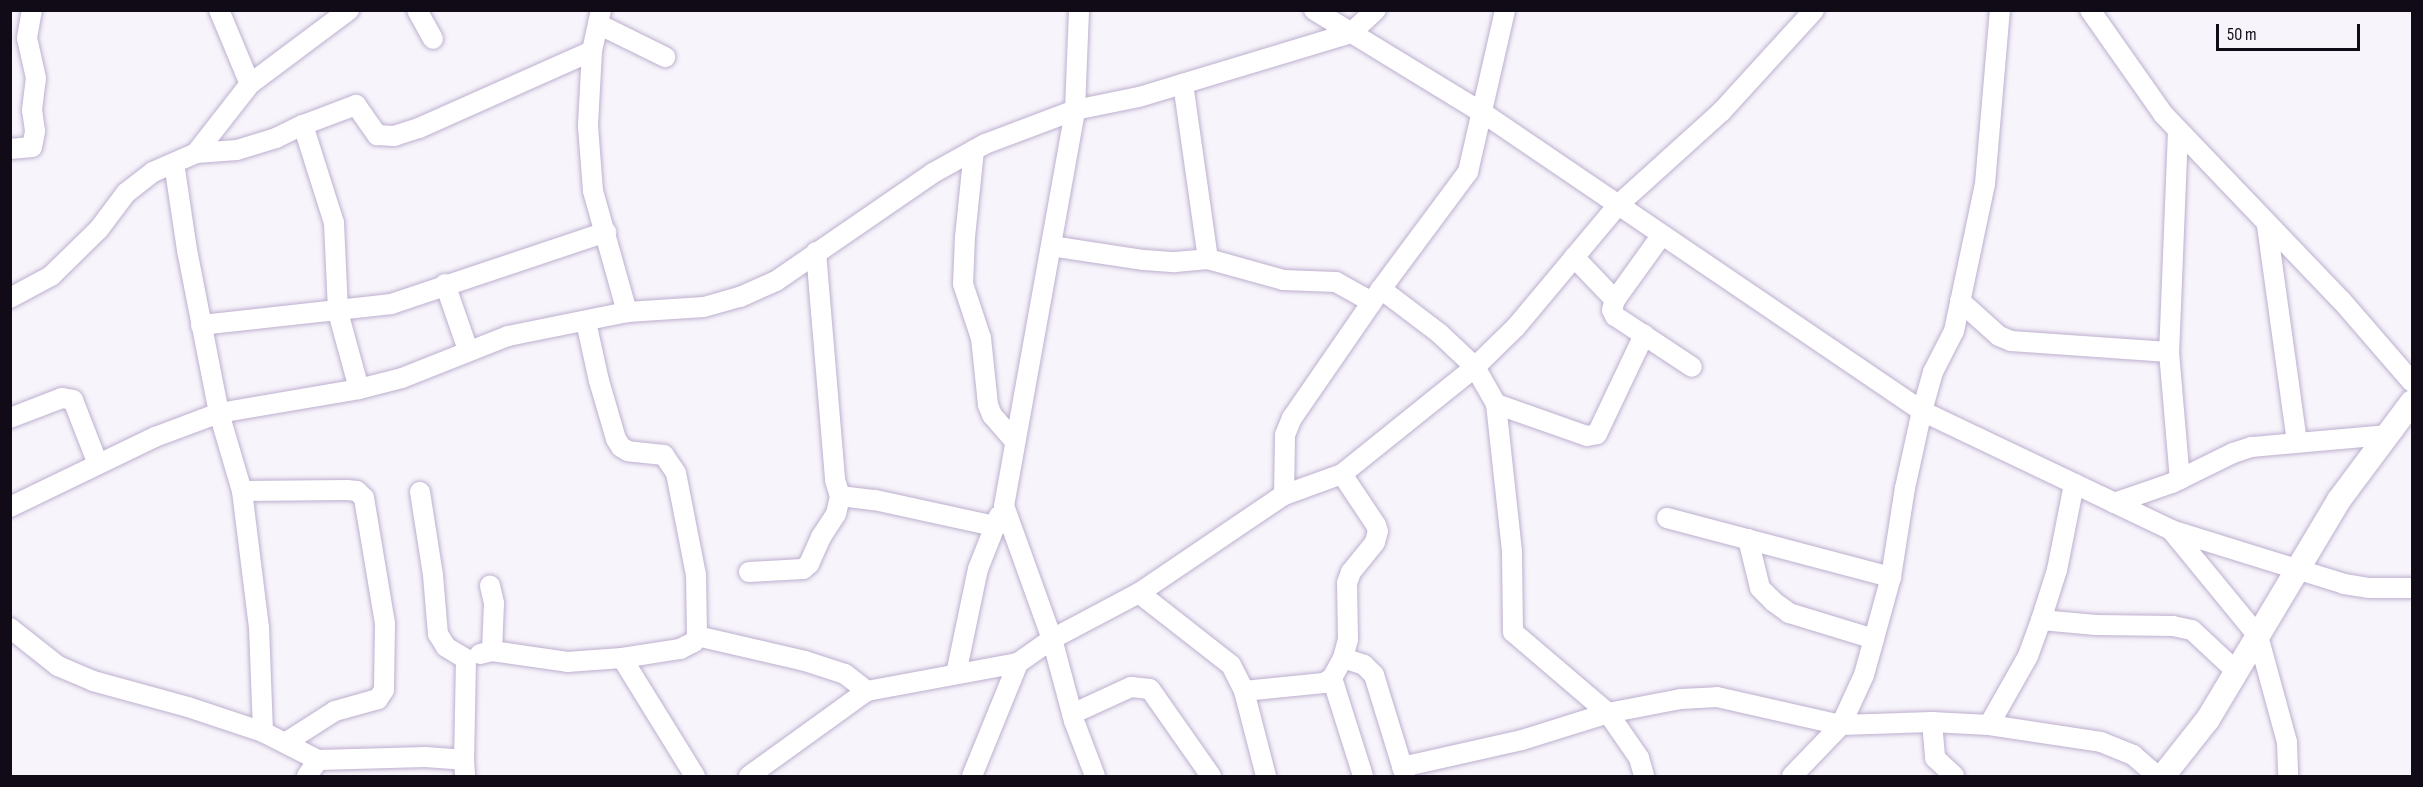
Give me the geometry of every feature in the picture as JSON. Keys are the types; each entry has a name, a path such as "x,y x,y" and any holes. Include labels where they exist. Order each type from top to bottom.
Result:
{"street":[{"path":"10,149 32,147 35,131 32,110 36,78 27,38 32,10"},
{"path":"219,10 250,84"},
{"path":"196,153 250,84 349,10"},
{"path":"417,10 433,39"},
{"path":"956,674 978,569 1004,506 1075,110 1079,10"},
{"path":"1314,10 1483,113 1922,411 2171,530 2344,584 2412,588"},
{"path":"10,507 155,437 219,413 359,389 402,378 508,336 627,312 704,307 740,297 776,280 933,173 974,150 1075,110 1139,97 1351,33 1376,10"},
{"path":"1284,495 1286,435 1292,418 1376,296 1468,172 1505,10"},
{"path":"749,777 867,691 1018,663 1052,639 1139,593 1284,495 1342,474 1475,367 1516,327 1617,206 1721,112 1814,10"},
{"path":"1792,777 1842,725 1864,675 1891,578 1905,488 1922,411 1933,372 1954,332 1985,184 2000,10"},
{"path":"2090,10 2163,114 2267,226 2342,302 2412,382"},
{"path":"627,312 606,232 592,191 588,126 592,51 599,17 665,57"},
{"path":"10,298 51,276 99,229 126,193 153,172 196,153 237,150 276,138 303,124 356,105 377,135 394,136 419,128 592,51"},
{"path":"1183,84 1208,259"},
{"path":"303,124 334,224 338,312 359,389"},
{"path":"2178,131 2169,352 2180,480"},
{"path":"974,150 965,237 963,284 981,338 988,405 992,415 1015,441"},
{"path":"174,163 201,325 219,413 242,491 259,627 263,732"},
{"path":"2267,226 2297,441"},
{"path":"201,325 280,314 338,312 392,304 606,232"},
{"path":"1661,236 1614,300 1612,310 1615,316 1692,367"},
{"path":"1051,246 1144,260 1175,262 1208,259 1283,280 1336,282 1376,296 1439,333 1475,367 1496,404 1512,552 1513,632 1608,713 1639,758 1644,777"},
{"path":"749,572 803,569 809,564 821,537 836,514 840,496 835,480 816,252"},
{"path":"1574,257 1614,300"},
{"path":"446,284 468,350"},
{"path":"1960,301 1999,336 2011,341 2169,352"},
{"path":"466,659 492,651 567,662 622,658 680,649 694,642 697,636 696,576 676,473 664,455 628,451 621,447 616,439 599,381 586,322"},
{"path":"1496,404 1587,436 1597,434 1644,335"},
{"path":"10,418 62,398 73,400 99,464"},
{"path":"2163,777 2208,719 2339,500 2412,402"},
{"path":"2114,503 2180,480 2233,453 2252,447 2297,441 2386,435"},
{"path":"1244,691 1324,683 1332,678 1343,658 1348,639 1347,583 1351,572 1375,542 1378,531 1342,474"},
{"path":"1989,725 2028,656 2041,620 2057,570 2074,484"},
{"path":"242,491 347,490 357,491 364,498 385,624 384,690 378,699 336,711 285,743"},
{"path":"420,492 433,575 438,634 446,646 466,659"},
{"path":"840,496 875,500 994,526"},
{"path":"1004,506 1052,639 1072,714 1095,777"},
{"path":"1667,518 1891,578"},
{"path":"2171,530 2258,636 2287,742 2288,777"},
{"path":"1748,539 1760,588 1774,602 1789,613 1874,639"},
{"path":"490,585 494,603 492,651"},
{"path":"1139,593 1231,665 1244,691 1266,777"},
{"path":"2041,620 2096,625 2173,626 2192,630 2237,672"},
{"path":"10,628 58,666 93,681 188,707 263,732 324,759 425,757 465,768 466,659"},
{"path":"697,636 805,661 845,674 867,691"},
{"path":"622,658 694,777"},
{"path":"1343,658 1364,665 1374,675 1403,772 1522,740 1608,713 1682,699 1717,697 1842,725 1932,722 1989,725 2101,742 2133,755 2157,777"},
{"path":"972,777 1018,663"},
{"path":"1332,678 1363,777"},
{"path":"1072,714 1131,687 1150,689 1211,777"},
{"path":"1932,722 1935,758 1937,763 1954,777"},
{"path":"307,777 324,759"},
{"path":"324,759 340,777"}]}
